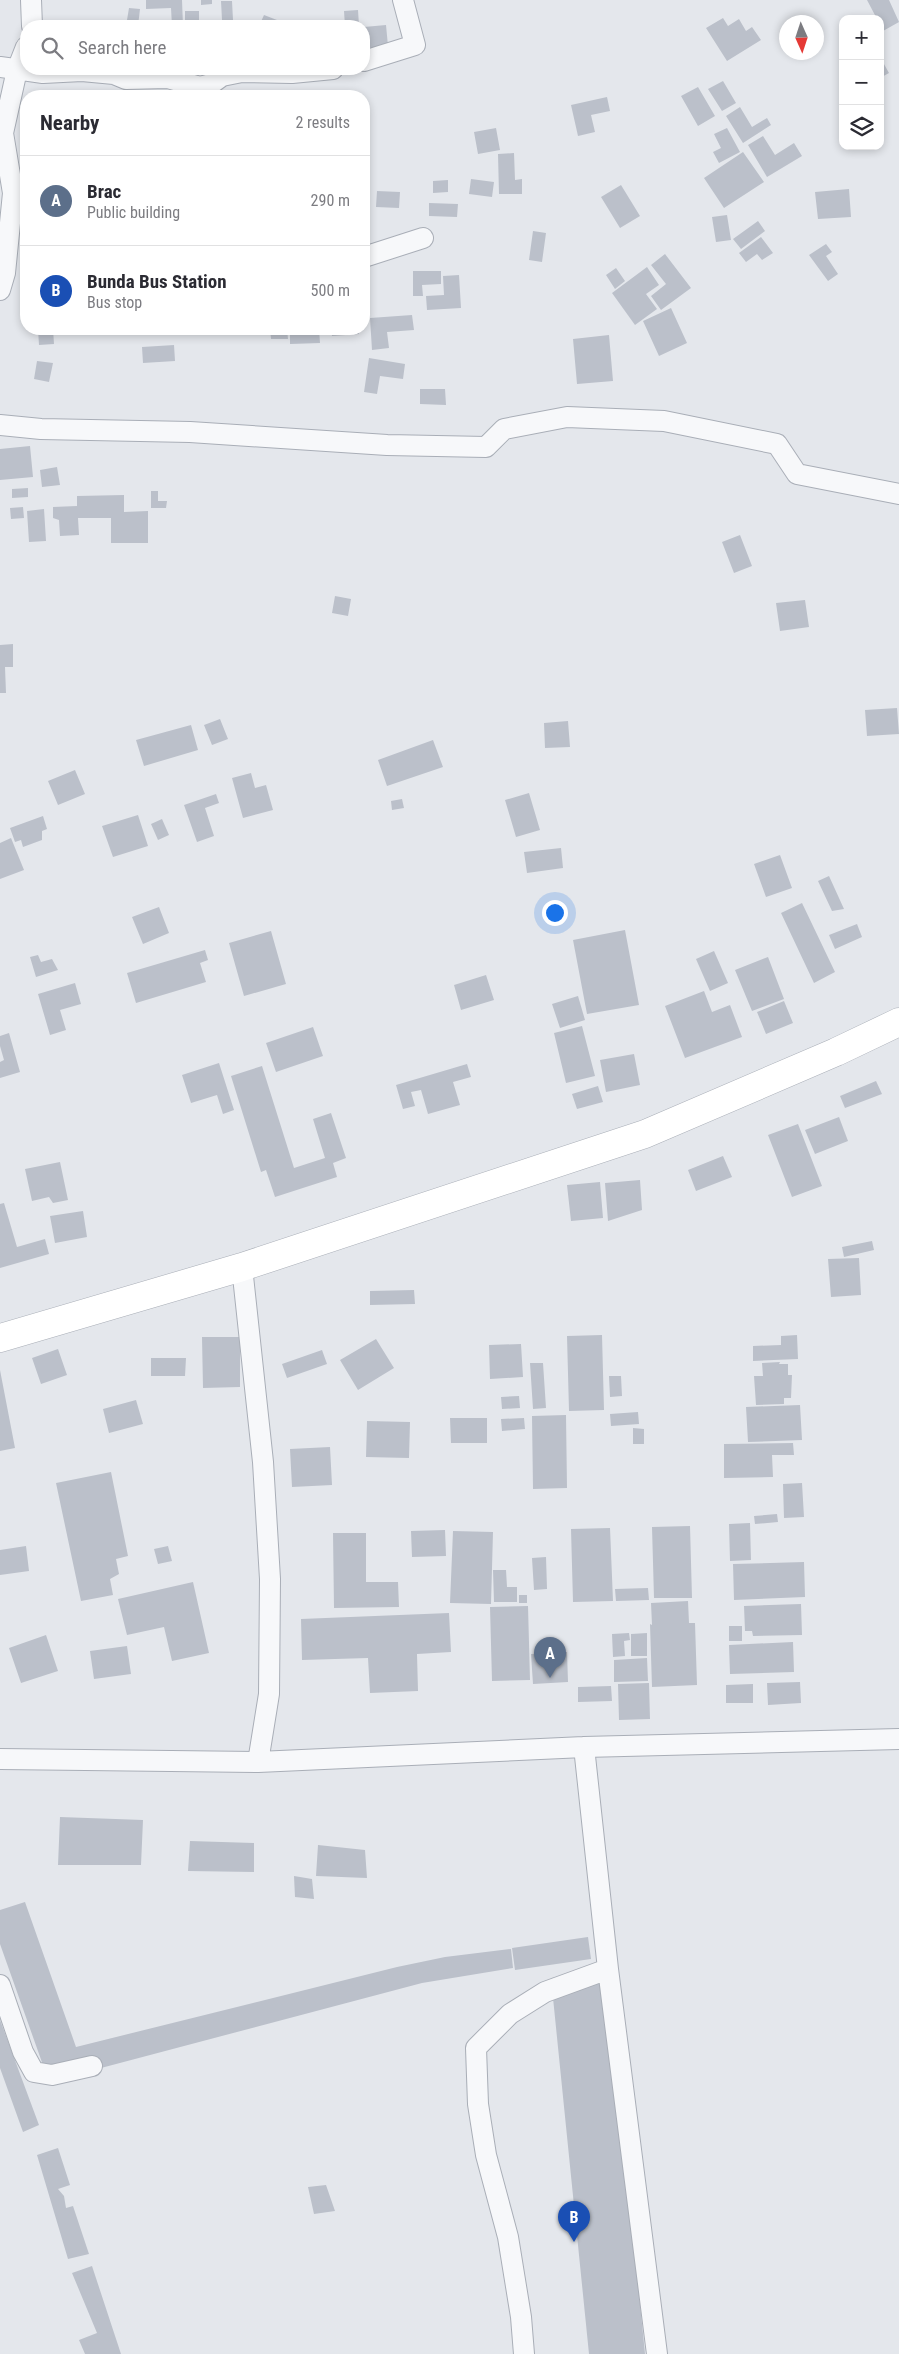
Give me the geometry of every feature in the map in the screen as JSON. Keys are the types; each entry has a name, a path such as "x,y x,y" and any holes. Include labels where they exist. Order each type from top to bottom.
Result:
{"main road":[{"path":"0,1338 242,1267 645,1134 836,1052 899,1022"}],"street":[{"path":"30,0 32,20"},
{"path":"370,59 415,45 403,0"},
{"path":"0,290 5,274 17,254 13,193 3,133 8,68 20,54"},
{"path":"117,75 126,78 168,78 200,86 211,84 222,76 227,75"},
{"path":"370,255 423,238"},
{"path":"0,425 41,429 190,432 387,445 486,447 504,429 567,417 664,421 777,444 797,474 899,494"},
{"path":"242,1267 263,1462 270,1579 269,1694 258,1762"},
{"path":"0,1759 258,1762 584,1746 899,1739"},
{"path":"584,1746 608,1969 657,2354"},
{"path":"524,2354 521,2317 508,2237 486,2155 479,2113 476,2048 510,2014 545,1992 608,1969"},
{"path":"0,1986 23,2052 34,2072 52,2075 92,2066"}],"building":[{"path":"146,0 182,0 183,20 172,20 171,8 146,9"},
{"path":"201,0 212,0 212,4 201,5"},
{"path":"867,0 889,0 899,22 884,30 884,15 875,15"},
{"path":"221,1 232,1 233,20 222,20"},
{"path":"129,8 140,9 139,20 127,20"},
{"path":"358,10 359,20 345,20 344,11"},
{"path":"185,11 199,11 199,20 185,20"},
{"path":"264,15 277,20 262,20"},
{"path":"723,18 728,26 739,19 746,31 752,27 761,40 727,61 706,28"},
{"path":"386,25 388,46 370,48 370,26"},
{"path":"884,64 889,73 884,76"},
{"path":"723,81 736,103 722,111 708,89"},
{"path":"698,87 715,116 698,126 681,96"},
{"path":"607,97 610,111 591,115 595,132 578,136 571,105"},
{"path":"740,107 752,127 767,118 771,125 743,143 726,116"},
{"path":"496,128 500,150 478,154 474,132"},
{"path":"727,128 740,152 719,163 713,152 721,148 714,134"},
{"path":"763,136 775,155 794,143 802,156 767,177 748,145"},
{"path":"743,152 764,182 724,208 704,178"},
{"path":"514,153 515,180 522,179 522,194 499,194 498,154"},
{"path":"471,179 494,182 492,197 469,194"},
{"path":"448,180 448,192 433,193 433,181"},
{"path":"621,185 640,216 620,228 601,197"},
{"path":"849,189 851,217 818,219 815,192"},
{"path":"377,191 400,192 399,208 376,207"},
{"path":"429,203 458,204 457,217 429,216"},
{"path":"727,215 731,240 716,242 712,217"},
{"path":"758,221 765,231 741,249 733,239"},
{"path":"533,231 546,233 542,262 529,260"},
{"path":"761,237 773,253 762,260 757,254 746,262 739,253"},
{"path":"826,244 832,252 826,256 838,274 828,281 809,255"},
{"path":"665,254 691,288 661,310 651,296 666,284 651,265"},
{"path":"647,267 659,285 646,294 657,309 635,325 612,293"},
{"path":"616,268 625,281 615,289 606,275"},
{"path":"413,271 441,271 441,284 422,285 423,296 413,296"},
{"path":"459,275 461,308 427,310 426,296 444,295 443,276"},
{"path":"671,308 687,343 659,356 643,321"},
{"path":"412,315 414,330 387,332 389,348 372,350 370,318"},
{"path":"38,335 53,335 54,344 39,345"},
{"path":"271,335 288,335 288,339 271,339"},
{"path":"290,335 319,335 320,343 290,344"},
{"path":"609,335 613,381 577,384 573,339"},
{"path":"174,345 175,361 143,363 142,347"},
{"path":"369,358 405,364 403,379 380,376 377,394 364,392"},
{"path":"37,361 53,363 49,382 34,379"},
{"path":"420,389 445,389 446,405 420,404"},
{"path":"30,446 33,477 0,480 0,449"},
{"path":"57,467 60,485 42,487 40,470"},
{"path":"28,488 28,497 12,498 12,489"},
{"path":"151,491 158,491 158,501 167,501 166,508 151,508"},
{"path":"124,495 124,512 148,511 148,543 111,543 111,518 78,518 79,535 60,536 59,520 53,518 53,507 77,506 77,496"},
{"path":"23,507 24,518 11,519 10,508"},
{"path":"44,509 46,541 29,542 27,511"},
{"path":"740,535 752,566 734,573 722,542"},
{"path":"335,596 351,599 348,616 332,613"},
{"path":"805,600 809,627 780,631 776,603"},
{"path":"13,644 13,667 5,667 6,693 0,693 0,645"},
{"path":"897,708 899,734 867,736 865,710"},
{"path":"220,719 228,739 212,745 204,725"},
{"path":"568,721 570,747 545,748 544,723"},
{"path":"191,725 198,750 144,766 136,740"},
{"path":"433,740 443,767 387,786 378,760"},
{"path":"75,770 85,794 58,805 48,781"},
{"path":"251,773 255,788 266,785 273,810 243,818 232,778"},
{"path":"529,793 540,830 516,837 505,800"},
{"path":"216,794 219,803 205,808 214,836 197,842 184,805"},
{"path":"402,799 404,808 392,810 391,801"},
{"path":"138,815 148,846 113,857 102,826"},
{"path":"43,816 47,829 42,831 42,840 23,847 21,840 15,842 10,828"},
{"path":"162,819 169,835 158,840 151,824"},
{"path":"11,838 24,870 0,879 0,843"},
{"path":"561,848 563,868 527,873 524,852"},
{"path":"780,855 792,888 766,897 754,864"},
{"path":"829,876 844,909 832,911 818,881"},
{"path":"802,903 835,972 814,983 781,913"},
{"path":"159,907 169,933 143,944 132,917"},
{"path":"857,924 862,937 835,949 829,935"},
{"path":"625,930 639,1005 587,1014 573,940"},
{"path":"271,931 286,984 244,996 229,943"},
{"path":"205,950 208,960 200,963 206,982 136,1003 127,973"},
{"path":"714,951 728,983 710,991 696,959"},
{"path":"38,955 41,962 52,959 58,970 36,977 30,957"},
{"path":"768,957 784,999 752,1011 735,970"},
{"path":"486,975 494,1000 461,1010 454,985"},
{"path":"75,983 81,1004 60,1010 66,1030 50,1035 38,994"},
{"path":"704,991 712,1012 730,1005 742,1037 685,1058 665,1006"},
{"path":"578,996 585,1020 560,1028 552,1004"},
{"path":"784,1001 793,1023 766,1034 757,1012"},
{"path":"582,1026 595,1076 566,1083 554,1033"},
{"path":"313,1027 323,1056 276,1072 266,1043"},
{"path":"9,1033 20,1072 0,1078 0,1062 4,1060 0,1046 0,1036"},
{"path":"634,1054 640,1085 606,1092 600,1060"},
{"path":"219,1063 234,1110 223,1114 217,1095 191,1103 182,1075"},
{"path":"467,1064 471,1077 453,1082 460,1105 428,1114 421,1090 411,1092 415,1106 403,1109 396,1085"},
{"path":"262,1066 294,1168 325,1158 313,1119 331,1113 346,1158 333,1163 337,1177 275,1197 266,1170 261,1172 231,1076"},
{"path":"876,1081 882,1094 845,1108 840,1096"},
{"path":"598,1086 603,1102 577,1109 572,1094"},
{"path":"839,1117 848,1141 815,1154 805,1130"},
{"path":"798,1124 822,1186 792,1197 768,1135"},
{"path":"723,1156 732,1177 696,1191 688,1170"},
{"path":"60,1162 68,1200 53,1203 49,1197 32,1201 25,1169"},
{"path":"640,1180 642,1210 608,1221 605,1183"},
{"path":"600,1182 603,1218 571,1221 567,1185"},
{"path":"4,1203 17,1247 45,1239 49,1254 0,1268 0,1204"},
{"path":"83,1211 87,1237 55,1243 50,1216"},
{"path":"872,1241 874,1250 844,1257 842,1247"},
{"path":"859,1258 861,1295 831,1297 828,1259"},
{"path":"414,1290 415,1304 370,1305 370,1291"},
{"path":"602,1335 604,1410 569,1411 567,1336"},
{"path":"797,1335 798,1359 753,1361 753,1346 781,1345 781,1336"},
{"path":"202,1337 240,1337 240,1387 203,1388"},
{"path":"376,1339 394,1368 358,1390 340,1360"},
{"path":"521,1344 523,1377 490,1379 489,1345"},
{"path":"58,1349 67,1375 41,1384 32,1358"},
{"path":"322,1350 327,1364 287,1378 282,1364"},
{"path":"151,1358 186,1358 185,1376 151,1376"},
{"path":"780,1362 779,1364 788,1364 788,1375 792,1375 791,1398 784,1398 784,1404 756,1405 754,1376 763,1376 762,1363"},
{"path":"530,1363 543,1363 546,1408 533,1409"},
{"path":"0,1370 15,1448 0,1451"},
{"path":"609,1376 621,1376 622,1396 610,1397"},
{"path":"519,1396 520,1408 502,1409 501,1397"},
{"path":"136,1400 143,1424 109,1433 103,1409"},
{"path":"800,1405 802,1440 748,1442 746,1407"},
{"path":"638,1412 639,1424 611,1426 610,1414"},
{"path":"566,1415 567,1488 533,1489 532,1416"},
{"path":"450,1418 487,1418 487,1443 451,1443"},
{"path":"524,1418 525,1429 502,1431 501,1419"},
{"path":"367,1421 410,1422 409,1458 366,1457"},
{"path":"633,1428 644,1429 644,1444 633,1444"},
{"path":"793,1443 794,1455 772,1455 773,1477 724,1478 724,1444"},
{"path":"330,1447 332,1485 292,1487 290,1449"},
{"path":"111,1472 128,1556 116,1559 119,1574 110,1579 113,1595 81,1601 56,1483"},
{"path":"802,1483 804,1517 784,1518 783,1484"},
{"path":"777,1514 778,1522 755,1524 754,1516"},
{"path":"750,1523 751,1560 730,1561 729,1524"},
{"path":"690,1526 692,1598 654,1598 652,1527"},
{"path":"610,1528 613,1601 573,1602 571,1529"},
{"path":"445,1530 446,1556 412,1557 411,1531"},
{"path":"453,1531 493,1532 491,1604 450,1603"},
{"path":"333,1533 366,1533 366,1582 398,1582 399,1607 334,1608"},
{"path":"26,1546 29,1571 0,1575 0,1550"},
{"path":"168,1546 172,1561 158,1564 154,1549"},
{"path":"546,1557 547,1589 534,1590 532,1558"},
{"path":"804,1562 805,1597 734,1600 733,1564"},
{"path":"493,1570 506,1570 507,1587 517,1587 517,1602 494,1602"},
{"path":"193,1582 209,1653 172,1661 164,1627 127,1635 118,1599"},
{"path":"648,1588 649,1600 616,1601 615,1589"},
{"path":"519,1595 527,1595 527,1603 519,1603"},
{"path":"688,1601 689,1623 695,1623 697,1685 652,1687 651,1603"},
{"path":"801,1604 802,1635 753,1636 752,1631 745,1631 744,1606"},
{"path":"528,1606 530,1680 492,1681 490,1607"},
{"path":"449,1613 451,1652 417,1654 418,1691 370,1693 368,1658 302,1660 301,1619"},
{"path":"729,1626 742,1626 742,1641 729,1641"},
{"path":"629,1633 630,1640 624,1641 625,1656 613,1657 612,1634"},
{"path":"647,1633 647,1656 631,1656 631,1634"},
{"path":"46,1635 58,1671 21,1683 9,1648"},
{"path":"793,1642 794,1672 730,1674 729,1645"},
{"path":"127,1646 131,1674 94,1679 90,1651"},
{"path":"567,1652 568,1682 533,1684 531,1654"},
{"path":"647,1658 648,1681 614,1682 614,1660"},
{"path":"800,1682 801,1703 768,1705 767,1683"},
{"path":"649,1683 650,1719 619,1720 618,1684"},
{"path":"753,1684 753,1703 726,1703 726,1685"},
{"path":"611,1686 612,1701 578,1702 578,1687"},
{"path":"60,1817 143,1820 141,1865 58,1865"},
{"path":"190,1841 254,1843 254,1872 188,1871"},
{"path":"318,1845 365,1850 367,1878 316,1876"},
{"path":"294,1876 312,1879 314,1899 295,1897"},
{"path":"25,1902 76,2047 397,1967 445,1957 511,1949 513,1968 422,1983 101,2068 44,2068 0,1944 0,1910"},
{"path":"588,1937 591,1959 515,1970 512,1948"},
{"path":"607,1972 645,2354 589,2354 551,1978"},
{"path":"0,2020 39,2125 23,2132 0,2068"},
{"path":"58,2148 70,2185 58,2189 64,2196 66,2208 73,2206 89,2254 68,2259 37,2155"},
{"path":"326,2185 335,2211 314,2214 308,2187"},
{"path":"92,2266 121,2354 85,2354 79,2340 97,2333 72,2273"}],"place":[{"name":"Brac","path":"550,1678"},
{"name":"Bunda Bus Station","path":"574,2242"}]}
